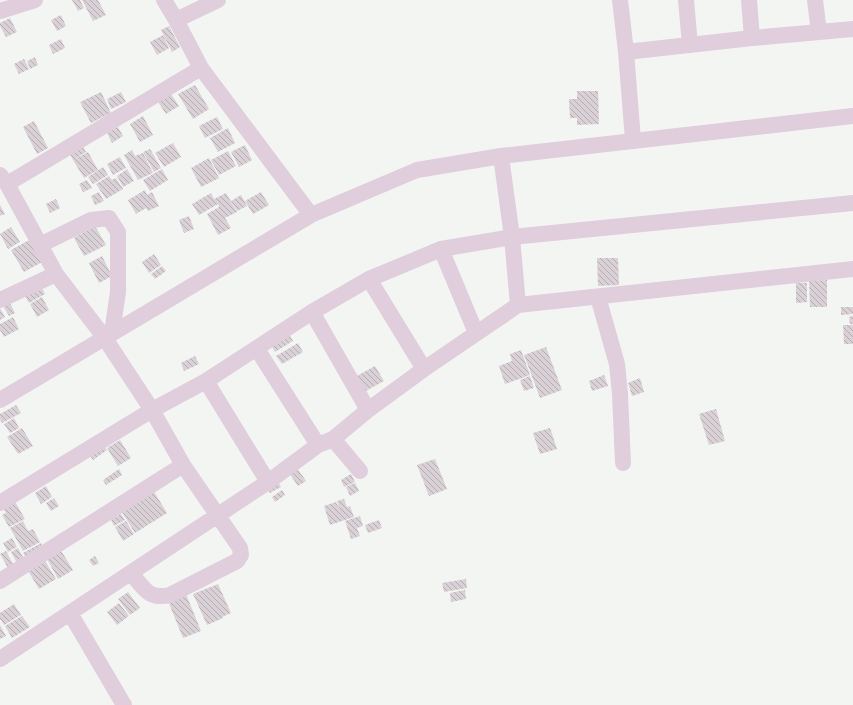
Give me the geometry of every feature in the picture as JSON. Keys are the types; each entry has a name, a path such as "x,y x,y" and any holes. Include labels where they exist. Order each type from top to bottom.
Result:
{"street":[{"path":"0,11 35,0"},
{"path":"164,0 201,68 311,215"},
{"path":"176,20 218,0"},
{"path":"620,0 633,140"},
{"path":"686,0 690,45"},
{"path":"749,0 752,38"},
{"path":"815,0 819,32"},
{"path":"626,52 752,38 853,29"},
{"path":"131,573 150,595 161,597 170,595 237,561 241,555 240,548 183,465 108,335 56,274 3,180 201,68"},
{"path":"0,400 311,215 418,170 501,156 853,116"},
{"path":"501,156 512,237 518,305"},
{"path":"0,503 152,410 206,381 312,312 369,279 440,249 512,237 853,203"},
{"path":"40,245 91,220 109,218 118,232 118,292 108,335"},
{"path":"440,249 476,333"},
{"path":"0,659 268,482 326,442 424,369 518,305 853,269"},
{"path":"1,298 56,274"},
{"path":"369,279 424,369"},
{"path":"598,297 617,364 623,462"},
{"path":"312,312 368,410"},
{"path":"257,349 326,442 360,471"},
{"path":"206,381 268,482"},
{"path":"0,581 183,465"},
{"path":"70,613 124,705"}],"building":[{"path":"72,0 80,0 84,8 78,11"},
{"path":"82,0 98,0 106,15 93,21"},
{"path":"61,15 66,26 57,31 51,20"},
{"path":"10,18 17,32 6,37 0,23"},
{"path":"169,26 180,47 172,52 161,30"},
{"path":"163,35 169,48 157,55 150,42"},
{"path":"61,39 65,48 53,54 49,45"},
{"path":"35,57 38,65 30,69 27,61"},
{"path":"24,59 29,69 19,74 14,64"},
{"path":"195,85 209,109 193,119 178,94"},
{"path":"169,91 179,106 166,114 156,99"},
{"path":"577,91 598,91 599,124 577,125 577,118 570,118 569,99 577,99"},
{"path":"101,92 111,113 91,123 80,102"},
{"path":"121,92 126,102 111,109 107,99"},
{"path":"143,116 153,135 140,142 130,124"},
{"path":"217,117 223,129 205,138 199,126"},
{"path":"34,121 48,148 37,154 23,127"},
{"path":"118,127 123,136 112,143 107,133"},
{"path":"228,128 235,143 218,152 210,138"},
{"path":"173,143 181,157 164,167 155,153"},
{"path":"82,145 86,152 73,160 69,153"},
{"path":"245,145 252,160 239,167 231,152"},
{"path":"150,149 161,168 154,172 143,152"},
{"path":"132,150 135,156 143,153 153,173 138,180 124,155"},
{"path":"228,151 236,166 219,175 211,160"},
{"path":"88,152 98,170 84,178 73,160"},
{"path":"120,157 126,168 113,175 107,164"},
{"path":"209,158 219,178 201,187 191,168"},
{"path":"103,167 108,175 93,184 88,177"},
{"path":"127,169 134,181 123,187 117,176"},
{"path":"162,169 168,180 150,191 143,180"},
{"path":"109,176 112,180 116,178 123,189 106,199 96,184"},
{"path":"87,180 92,188 83,192 79,184"},
{"path":"145,190 147,195 152,192 159,206 148,211 146,208 136,214 128,200"},
{"path":"99,192 104,201 95,205 91,196"},
{"path":"261,192 269,205 253,214 245,201"},
{"path":"211,193 214,199 226,193 237,212 225,218 231,228 218,235 207,214 219,207 218,204 199,215 192,204"},
{"path":"241,195 247,206 237,211 231,201"},
{"path":"56,199 60,208 50,213 46,204"},
{"path":"0,205 5,214 0,216"},
{"path":"189,216 194,229 184,233 179,220"},
{"path":"95,226 106,245 84,256 74,238"},
{"path":"11,227 20,242 8,249 0,234"},
{"path":"31,239 44,261 24,272 11,250"},
{"path":"154,254 161,265 149,273 142,262"},
{"path":"102,256 112,276 99,283 89,263"},
{"path":"597,258 618,258 619,285 598,286"},
{"path":"162,266 166,271 155,279 151,274"},
{"path":"827,280 827,307 810,307 809,281"},
{"path":"796,283 807,283 807,302 796,303"},
{"path":"40,284 45,294 29,303 23,293"},
{"path":"42,297 49,310 37,317 30,304"},
{"path":"10,303 15,313 9,316 3,306"},
{"path":"841,307 853,307 853,314 841,315"},
{"path":"0,308 5,317 0,320"},
{"path":"853,316 853,324 850,324 849,317"},
{"path":"13,317 19,329 4,337 0,330 0,324"},
{"path":"843,325 853,325 853,344 844,344"},
{"path":"288,332 293,341 275,352 270,343"},
{"path":"298,343 303,352 282,364 276,356"},
{"path":"546,347 562,390 540,398 524,355"},
{"path":"521,350 530,375 505,384 499,366 512,361 510,354"},
{"path":"195,356 199,364 184,371 181,363"},
{"path":"375,366 384,381 364,392 355,377"},
{"path":"604,375 608,386 592,391 589,381"},
{"path":"530,376 534,388 524,391 520,380"},
{"path":"640,378 644,392 632,396 628,383"},
{"path":"16,405 21,413 2,423 0,414"},
{"path":"716,409 725,441 709,445 699,414"},
{"path":"14,418 19,428 10,433 4,424"},
{"path":"22,428 33,446 18,454 7,437"},
{"path":"550,428 557,449 540,454 533,433"},
{"path":"120,440 131,458 118,466 107,448"},
{"path":"102,444 107,450 93,460 88,453"},
{"path":"435,459 447,489 429,496 417,465"},
{"path":"297,468 306,481 298,486 289,473"},
{"path":"119,469 122,475 106,485 103,480"},
{"path":"351,474 355,482 344,487 341,480"},
{"path":"276,479 281,487 270,493 266,486"},
{"path":"355,483 359,491 350,496 346,487"},
{"path":"46,486 52,497 41,504 35,493"},
{"path":"153,490 167,513 135,533 120,509"},
{"path":"282,490 285,495 275,502 272,497"},
{"path":"13,498 25,519 9,527 2,515 6,513 1,505"},
{"path":"54,498 59,506 51,511 46,503"},
{"path":"344,499 347,507 350,506 354,517 330,525 324,506 336,502 340,510 337,501"},
{"path":"121,514 125,520 114,526 111,520"},
{"path":"360,516 363,526 357,528 360,536 351,539 345,521"},
{"path":"379,520 382,528 368,533 365,525"},
{"path":"23,521 28,531 33,529 40,542 23,551 10,528"},
{"path":"126,521 134,534 123,541 115,527"},
{"path":"12,538 17,547 8,552 3,543"},
{"path":"41,543 44,549 27,559 23,553"},
{"path":"18,548 24,559 17,563 11,552"},
{"path":"60,549 73,570 58,579 46,557"},
{"path":"6,551 13,564 8,568 0,554"},
{"path":"95,556 99,563 93,566 89,560"},
{"path":"44,559 56,579 39,589 27,569"},
{"path":"466,579 467,588 444,592 442,583"},
{"path":"218,584 231,613 207,625 193,594"},
{"path":"465,590 466,599 451,602 450,593"},
{"path":"128,592 140,608 130,615 118,599"},
{"path":"186,594 201,631 183,638 168,601"},
{"path":"119,603 129,616 117,625 107,612"},
{"path":"14,604 21,615 4,625 0,619 0,613"},
{"path":"22,616 30,627 12,638 5,626"},
{"path":"0,625 6,636 0,639"}]}
